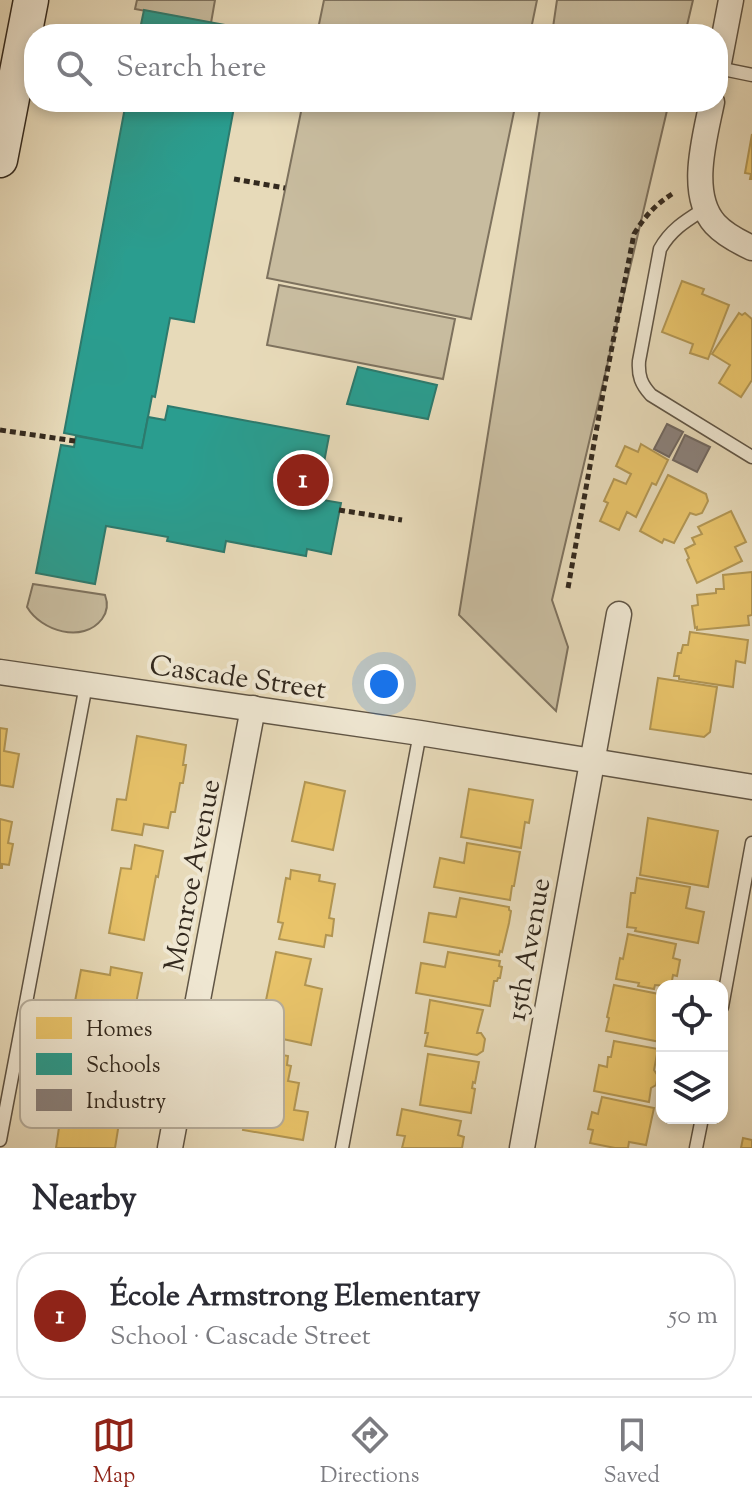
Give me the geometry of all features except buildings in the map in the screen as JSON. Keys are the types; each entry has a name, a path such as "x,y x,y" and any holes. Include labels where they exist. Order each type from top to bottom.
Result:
{"street":[{"path":"26,24 31,0"},
{"path":"726,24 731,0"},
{"path":"1,150 24,35"},
{"path":"710,112 701,157 701,184 706,208 717,226 752,248"},
{"name":"15th Avenue","path":"522,1148 619,614"},
{"name":"Cascade Street","path":"0,672 420,733 752,787"},
{"name":"Monroe Avenue","path":"198,1000 253,708"},
{"name":"Monroe Avenue","path":"170,1148 174,1128"}],"lane":[{"path":"728,70 752,75"},
{"path":"706,208 674,228 660,249 638,374 642,386 651,395 752,457"},
{"path":"26,1000 86,685"},
{"path":"342,1148 420,733"},
{"path":"727,980 752,843"},
{"path":"0,1140 20,1034"},
{"path":"696,1148 701,1124"}],"path":[{"path":"234,179 285,188"},
{"path":"568,588 634,234 645,216 672,194"},
{"path":"0,430 75,441"},
{"path":"339,510 402,520"}],"shaded area":[{"path":"137,0 215,0 211,23 135,9"},
{"path":"324,0 537,0 532,24 319,24"},
{"path":"557,0 693,0 687,24 553,24"},
{"path":"301,112 514,112 471,319 267,278"},
{"path":"539,112 667,112 552,600 568,647 556,711 459,615"},
{"path":"279,285 455,319 443,379 267,345"},
{"path":"33,584 105,595 105,613 94,627 84,631 74,633 52,628 42,623 27,607"}],"place":[{"name":"École Armstrong Elementary","path":"303,480"}]}
